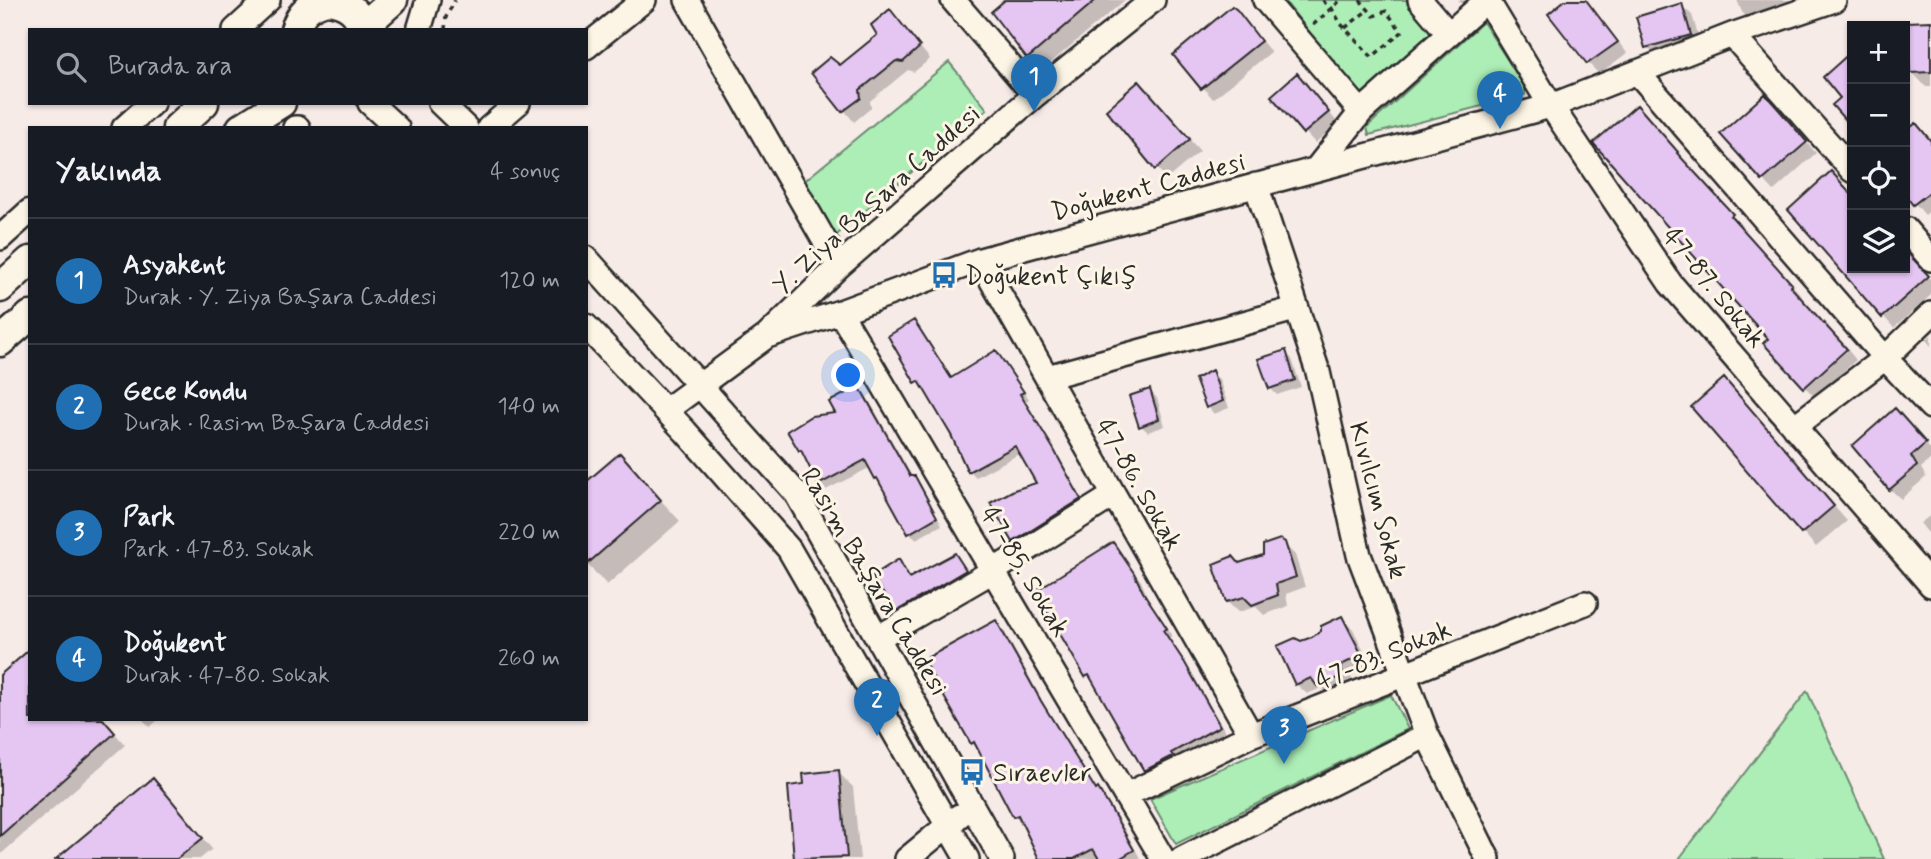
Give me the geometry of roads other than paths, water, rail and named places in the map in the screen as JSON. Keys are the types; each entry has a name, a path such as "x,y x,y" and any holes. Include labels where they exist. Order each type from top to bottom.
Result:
{"main road":[{"path":"293,21 316,2 327,0 348,5 356,13 363,28"},
{"path":"364,28 393,0"},
{"path":"179,126 202,105"},
{"path":"245,126 278,105"},
{"path":"0,288 28,263"},
{"path":"0,342 28,318"}],"street":[{"path":"237,28 268,0"},
{"path":"420,28 428,0"},
{"path":"588,45 644,0"},
{"path":"687,0 839,266"},
{"path":"953,0 1035,95"},
{"name":"Y. Ziya Başara Caddesi","path":"666,410 767,336 839,266 1035,95 1153,0"},
{"path":"1265,0 1361,112"},
{"path":"1420,0 1448,33"},
{"path":"1317,168 1361,112 1487,0"},
{"name":"47-87. Sokak","path":"1487,0 1551,106 1670,283 1931,584"},
{"name":"Doğukent Caddesi","path":"767,336 980,260 1551,106 1732,35 1834,0"},
{"path":"1732,35 1847,164"},
{"path":"1637,72 1885,358 1931,407"},
{"path":"126,126 150,105"},
{"path":"372,105 395,126"},
{"path":"442,105 464,126"},
{"path":"449,105 464,126"},
{"path":"491,126 516,105"},
{"name":"Kıvılcım Sokak","path":"1256,185 1318,372 1359,555 1427,735 1488,859"},
{"path":"0,238 28,213"},
{"path":"1910,235 1931,259"},
{"name":"Rasim Başara Caddesi","path":"588,260 796,493 1002,859"},
{"name":"47-86. Sokak","path":"980,260 1251,735"},
{"path":"1046,377 1295,309"},
{"name":"47-85. Sokak","path":"840,312 1163,859"},
{"path":"1794,426 1885,358 1931,314"},
{"path":"588,329 666,410 789,549 967,859"},
{"path":"879,637 993,571 1114,495"},
{"name":"47-83. Sokak","path":"1126,795 1251,735 1585,603"},
{"path":"1182,859 1427,735"},
{"path":"907,859 947,824 972,807"}],"place":[{"name":"Asyakent","path":"1034,112"},
{"name":"Doğukent","path":"1500,129"},
{"name":"Doğukent Çıkış","path":"944,275"},
{"name":"Gece Kondu","path":"877,736"},
{"name":"Park","path":"1284,764"},
{"name":"Sıraevler","path":"972,772"}]}
